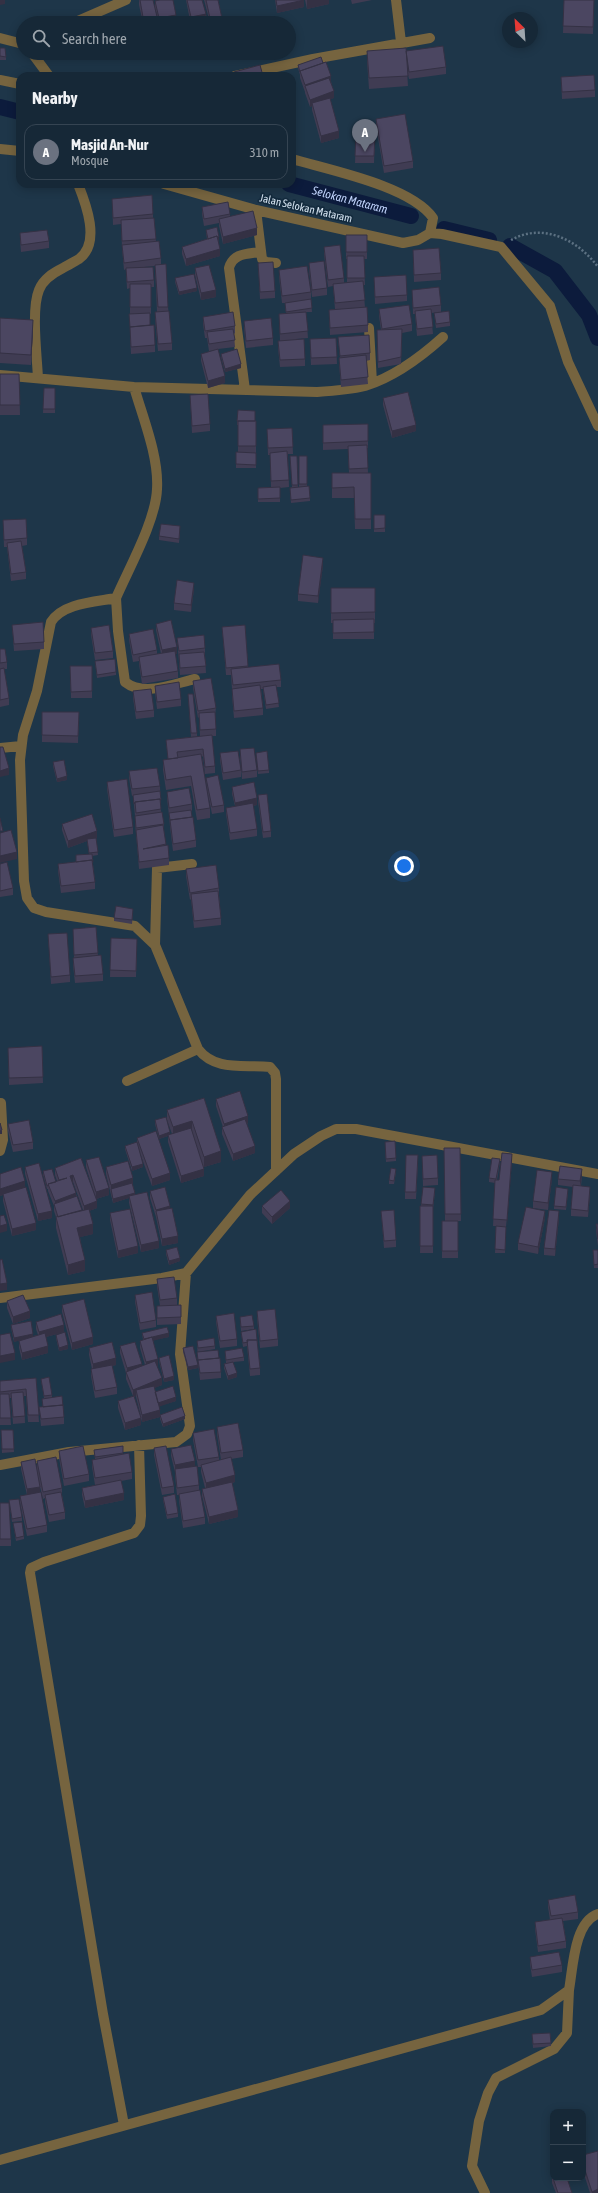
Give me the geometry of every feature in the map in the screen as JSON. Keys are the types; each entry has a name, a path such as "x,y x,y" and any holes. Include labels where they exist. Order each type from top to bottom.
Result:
{"street":[{"path":"89,16 126,0"},
{"path":"396,0 401,42"},
{"path":"0,38 16,42"},
{"path":"252,72 313,58 430,38"},
{"path":"37,60 46,72"},
{"path":"0,80 16,83"},
{"path":"0,149 16,151"},
{"path":"296,160 387,188 412,199 428,210 433,218 430,233"},
{"path":"38,378 35,305 38,290 43,281 80,258 87,250 90,239 87,209 79,188"},
{"name":"Jalan Selokan Mataram","path":"178,188 256,210 403,243 418,240 430,233 442,234 496,246"},
{"path":"256,210 260,252 266,262 276,263"},
{"path":"496,246 550,306 568,362 598,426"},
{"path":"245,390 229,268 231,262 237,256 260,252"},
{"path":"369,328 372,383"},
{"path":"0,375 134,387 317,392 344,391 372,383 425,353 444,337"},
{"path":"134,387 156,468 157,489 149,521 116,598 118,631 125,682 137,688 153,688 194,679"},
{"path":"116,598 65,609 56,614 51,622 37,691 21,746 20,760 24,881 27,898 34,908 46,912 135,926 155,945"},
{"path":"0,748 21,746"},
{"path":"192,864 157,868 155,945 198,1049 205,1058 212,1062 228,1066 270,1067 275,1073 276,1171"},
{"path":"127,1081 198,1049"},
{"path":"0,1151 3,1140 1,1104"},
{"path":"0,1465 69,1452 176,1442 187,1434 190,1426 180,1354 186,1273 250,1195 294,1154 321,1136 336,1130 356,1129 598,1174"},
{"path":"0,1298 162,1278 186,1273"},
{"path":"124,2125 103,2014 30,1573 31,1568 44,1562 134,1533 140,1525 142,1516 139,1445"},
{"path":"485,2193 472,2166 479,2121 488,2093 496,2078 554,2049 566,2033 569,1990 580,1930 589,1919 598,1914"},
{"path":"0,2160 541,2010 569,1990"}],"path":[{"path":"496,246 520,235 548,233 573,243 590,256 598,267"}],"building":[{"path":"140,0 153,0 157,16 143,16"},
{"path":"173,0 176,15 159,16 155,1"},
{"path":"187,0 202,0 206,14 191,16"},
{"path":"206,0 218,0 221,16 209,16"},
{"path":"276,0 304,0 277,6"},
{"path":"564,0 594,0 593,27 563,26"},
{"path":"443,46 446,67 409,72 406,51"},
{"path":"0,48 5,48 6,57 0,56"},
{"path":"406,48 408,76 369,78 367,51"},
{"path":"321,57 323,63 300,72 298,65"},
{"path":"326,62 331,76 305,85 300,71"},
{"path":"260,65 262,72 234,72"},
{"path":"594,75 595,90 562,92 561,77"},
{"path":"329,78 334,91 310,100 305,86"},
{"path":"330,98 339,131 321,136 312,103"},
{"path":"405,114 413,161 384,166 376,119"},
{"path":"356,134 375,134 374,156 355,156"},
{"path":"152,195 153,214 113,218 112,199"},
{"path":"228,202 230,214 204,219 202,207"},
{"path":"253,211 257,228 223,237 219,219"},
{"path":"154,218 156,239 122,241 121,220"},
{"path":"217,227 219,237 217,236 208,239 206,230"},
{"path":"47,230 49,241 21,245 20,233"},
{"path":"346,235 367,235 367,252 346,252"},
{"path":"217,236 220,249 186,259 182,247"},
{"path":"159,241 161,258 124,263 122,245"},
{"path":"340,245 344,278 328,280 324,247"},
{"path":"439,248 441,273 414,275 413,250"},
{"path":"347,256 364,256 365,278 347,278"},
{"path":"324,261 327,288 312,290 309,263"},
{"path":"273,262 275,291 260,292 258,263"},
{"path":"166,264 168,307 158,307 155,265"},
{"path":"209,265 216,290 201,293 195,268"},
{"path":"307,266 311,292 282,296 279,270"},
{"path":"153,267 154,280 127,282 126,268"},
{"path":"194,274 197,288 179,292 175,278"},
{"path":"406,275 407,295 375,297 374,277"},
{"path":"363,281 365,300 335,303 333,284"},
{"path":"130,284 151,284 151,307 130,307"},
{"path":"439,287 441,305 413,308 412,290"},
{"path":"311,299 312,308 286,312 285,303"},
{"path":"409,305 412,324 382,329 379,309"},
{"path":"367,307 368,325 330,328 329,310"},
{"path":"431,309 433,327 417,329 415,311"},
{"path":"169,311 172,343 158,344 155,312"},
{"path":"449,311 450,322 436,324 434,313"},
{"path":"233,312 235,326 205,331 203,317"},
{"path":"306,312 308,331 280,334 279,314"},
{"path":"150,313 150,325 130,327 129,314"},
{"path":"0,318 33,320 31,355 0,353"},
{"path":"271,318 273,338 246,341 244,321"},
{"path":"154,325 155,345 131,347 130,327"},
{"path":"233,329 235,340 209,344 207,332"},
{"path":"402,329 401,357 378,362 377,330"},
{"path":"369,335 370,353 340,356 338,337"},
{"path":"336,338 337,357 311,358 310,339"},
{"path":"304,339 305,359 280,360 278,341"},
{"path":"218,349 225,376 208,381 201,354"},
{"path":"237,349 241,364 225,369 221,354"},
{"path":"366,355 368,377 341,380 339,358"},
{"path":"0,374 19,374 20,405 0,405"},
{"path":"44,388 55,388 55,409 43,409"},
{"path":"408,392 416,425 392,431 383,398"},
{"path":"208,394 210,424 192,426 190,395"},
{"path":"238,410 255,411 255,421 237,421"},
{"path":"238,421 256,421 256,446 238,446"},
{"path":"368,424 368,441 323,443 323,425"},
{"path":"292,428 293,447 268,448 267,429"},
{"path":"367,445 368,468 349,469 348,446"},
{"path":"287,451 289,480 271,481 270,453"},
{"path":"236,452 256,453 256,465 236,464"},
{"path":"290,456 297,456 298,485 292,485"},
{"path":"299,456 307,456 307,484 299,484"},
{"path":"332,473 371,473 371,519 355,519 354,487 332,488"},
{"path":"309,486 310,498 291,500 290,488"},
{"path":"280,487 280,498 258,499 258,488"},
{"path":"374,515 385,515 385,528 374,529"},
{"path":"26,519 27,538 4,540 3,520"},
{"path":"161,524 180,526 179,539 159,536"},
{"path":"21,541 26,572 11,574 7,543"},
{"path":"303,555 323,558 318,596 298,594"},
{"path":"177,580 194,583 191,605 174,603"},
{"path":"331,588 375,588 375,612 331,613"},
{"path":"374,619 374,632 333,633 333,620"},
{"path":"171,620 177,647 162,650 156,624"},
{"path":"43,622 44,642 14,644 12,625"},
{"path":"109,625 113,651 95,653 91,628"},
{"path":"245,625 248,666 226,668 222,627"},
{"path":"153,629 157,650 133,655 129,634"},
{"path":"204,635 205,648 179,651 177,638"},
{"path":"0,649 5,649 7,662 0,663"},
{"path":"175,651 178,671 142,677 139,657"},
{"path":"204,652 206,666 180,668 179,654"},
{"path":"115,659 116,672 97,675 95,661"},
{"path":"279,664 281,680 233,685 231,669"},
{"path":"70,666 92,666 92,691 71,692"},
{"path":"4,668 9,698 0,700 0,669"},
{"path":"211,678 216,708 198,711 193,681"},
{"path":"179,682 181,699 157,702 155,686"},
{"path":"260,685 263,708 234,711 232,689"},
{"path":"276,685 279,703 266,705 263,687"},
{"path":"151,689 154,710 136,712 133,691"},
{"path":"188,694 193,694 197,733 191,733"},
{"path":"42,712 79,712 78,736 42,735"},
{"path":"215,712 216,729 200,730 199,713"},
{"path":"212,735 215,766 205,767 203,749 177,752 178,758 168,759 166,740"},
{"path":"0,747 3,747 9,768 0,771"},
{"path":"254,748 257,770 242,772 240,749"},
{"path":"238,751 241,770 223,773 220,753"},
{"path":"267,751 269,770 258,771 256,753"},
{"path":"201,754 210,808 197,810 191,776 166,780 163,760"},
{"path":"64,760 67,776 57,779 53,762"},
{"path":"157,768 160,786 132,789 129,771"},
{"path":"218,775 224,805 212,807 206,778"},
{"path":"127,779 133,827 114,830 107,782"},
{"path":"254,782 257,798 235,803 232,787"},
{"path":"189,788 192,804 169,808 167,792"},
{"path":"160,791 161,800 135,802 134,804 133,795"},
{"path":"267,794 271,831 263,832 258,795"},
{"path":"160,799 161,809 136,813 135,802"},
{"path":"253,803 257,829 230,833 226,808"},
{"path":"191,810 192,817 170,820 169,813"},
{"path":"162,812 164,824 136,828 135,816"},
{"path":"92,814 97,831 68,841 62,824"},
{"path":"193,817 196,840 173,844 170,820"},
{"path":"0,818 3,831 0,831"},
{"path":"163,825 166,844 143,849 168,845 169,858 139,862 136,830"},
{"path":"11,830 17,852 0,856 0,833"},
{"path":"96,838 98,852 89,853 87,839"},
{"path":"92,854 93,862 92,860 76,862 76,855"},
{"path":"92,860 95,882 61,886 58,864"},
{"path":"7,862 13,888 0,891 0,864"},
{"path":"216,865 219,888 190,893 186,869"},
{"path":"218,891 221,918 194,921 191,894"},
{"path":"116,906 133,909 132,920 114,918"},
{"path":"96,927 98,953 74,955 73,929"},
{"path":"67,933 70,975 51,977 48,934"},
{"path":"111,938 137,939 136,971 110,970"},
{"path":"101,955 103,974 75,976 73,958"},
{"path":"42,1046 43,1077 9,1078 8,1048"},
{"path":"240,1091 248,1116 224,1124 216,1099"},
{"path":"204,1098 221,1151 204,1157 192,1121 173,1127 167,1110"},
{"path":"166,1117 170,1132 159,1136 155,1120"},
{"path":"245,1119 255,1146 233,1154 222,1127"},
{"path":"29,1120 33,1142 13,1145 8,1124"},
{"path":"191,1128 204,1169 181,1176 168,1135"},
{"path":"156,1131 170,1173 152,1179 137,1138"},
{"path":"395,1141 396,1158 386,1159 385,1142"},
{"path":"137,1142 143,1164 132,1167 125,1146"},
{"path":"444,1148 460,1148 461,1214 445,1214"},
{"path":"502,1153 512,1154 507,1220 493,1219 495,1180 499,1180"},
{"path":"406,1155 418,1155 416,1192 405,1192"},
{"path":"437,1155 438,1178 423,1179 422,1156"},
{"path":"99,1157 109,1188 96,1192 86,1160"},
{"path":"81,1158 97,1201 84,1206 73,1175 70,1176 76,1193 55,1201 48,1184 67,1178 59,1180 55,1168"},
{"path":"492,1158 500,1159 496,1179 489,1178"},
{"path":"128,1161 133,1178 111,1185 106,1167"},
{"path":"39,1163 52,1211 38,1214 25,1167"},
{"path":"560,1166 582,1169 580,1181 558,1179"},
{"path":"21,1167 25,1181 0,1189 0,1174"},
{"path":"391,1168 396,1169 394,1181 389,1180"},
{"path":"52,1169 56,1182 48,1184 49,1185 47,1186 43,1171"},
{"path":"537,1170 552,1172 548,1203 533,1201"},
{"path":"132,1183 135,1193 113,1199 111,1189"},
{"path":"573,1185 590,1187 588,1211 571,1209"},
{"path":"26,1187 36,1223 12,1229 3,1194"},
{"path":"165,1187 170,1206 156,1210 150,1191"},
{"path":"423,1187 435,1188 433,1205 421,1204"},
{"path":"556,1187 568,1189 566,1207 554,1206"},
{"path":"281,1190 290,1201 272,1217 262,1206"},
{"path":"147,1192 159,1241 141,1245 129,1196"},
{"path":"77,1196 82,1210 58,1217 54,1204"},
{"path":"420,1206 433,1206 433,1246 420,1246"},
{"path":"526,1207 545,1211 538,1247 518,1243"},
{"path":"172,1208 178,1236 162,1239 156,1211"},
{"path":"89,1209 93,1224 77,1228 85,1260 68,1265 56,1217"},
{"path":"130,1209 138,1246 118,1251 110,1213"},
{"path":"394,1210 396,1240 384,1241 381,1211"},
{"path":"549,1210 559,1211 555,1249 544,1248"},
{"path":"4,1215 7,1224 0,1226 0,1216"},
{"path":"442,1221 458,1221 458,1251 442,1251"},
{"path":"596,1224 598,1224 598,1239"},
{"path":"496,1226 506,1227 505,1250 495,1249"},
{"path":"177,1247 180,1258 169,1261 166,1250"},
{"path":"593,1250 598,1250 598,1264 594,1265"},
{"path":"2,1259 7,1283 0,1284 0,1260"},
{"path":"174,1277 177,1298 160,1300 157,1279"},
{"path":"152,1292 156,1320 140,1323 135,1295"},
{"path":"23,1295 30,1311 13,1317 7,1301"},
{"path":"84,1299 93,1337 72,1343 62,1305"},
{"path":"181,1305 181,1317 157,1318 157,1306"},
{"path":"275,1309 278,1339 260,1341 257,1311"},
{"path":"234,1313 237,1339 220,1341 216,1316"},
{"path":"61,1314 64,1325 39,1332 36,1322"},
{"path":"252,1315 254,1326 241,1327 240,1317"},
{"path":"31,1321 33,1334 14,1338 11,1325"},
{"path":"167,1327 169,1333 144,1339 142,1333"},
{"path":"256,1329 257,1340 247,1340 248,1342 243,1343 241,1332"},
{"path":"65,1332 68,1345 59,1348 56,1335"},
{"path":"10,1333 15,1353 0,1356 0,1335"},
{"path":"45,1333 48,1346 22,1353 19,1341"},
{"path":"152,1337 158,1359 146,1362 140,1341"},
{"path":"214,1338 215,1346 198,1348 197,1341"},
{"path":"247,1340 257,1340 260,1368 250,1369"},
{"path":"112,1342 116,1358 93,1364 89,1348"},
{"path":"135,1342 142,1364 127,1368 120,1346"},
{"path":"193,1346 198,1365 188,1367 183,1348"},
{"path":"242,1348 244,1357 226,1360 225,1351"},
{"path":"218,1350 219,1358 198,1360 197,1352"},
{"path":"169,1355 174,1376 164,1379 159,1358"},
{"path":"220,1358 221,1372 200,1373 198,1360"},
{"path":"155,1361 162,1378 133,1390 126,1372"},
{"path":"233,1362 237,1373 228,1376 224,1364"},
{"path":"112,1365 117,1387 95,1391 91,1369"},
{"path":"49,1377 52,1395 44,1396 41,1379"},
{"path":"36,1378 39,1415 28,1415 26,1389 0,1392 0,1381"},
{"path":"154,1386 160,1410 142,1415 136,1390"},
{"path":"173,1386 176,1397 158,1403 155,1392"},
{"path":"23,1392 25,1416 13,1417 11,1393"},
{"path":"0,1394 9,1394 11,1418 0,1418"},
{"path":"62,1396 63,1405 43,1407 42,1399"},
{"path":"134,1396 141,1418 125,1423 118,1401"},
{"path":"63,1405 64,1417 41,1419 39,1407"},
{"path":"182,1407 185,1416 163,1424 160,1415"},
{"path":"238,1423 243,1450 221,1453 217,1427"},
{"path":"214,1429 219,1457 198,1460 193,1433"},
{"path":"1,1430 13,1430 14,1449 2,1449"},
{"path":"191,1445 195,1461 175,1465 171,1449"},
{"path":"83,1446 89,1474 64,1479 59,1451"},
{"path":"123,1446 123,1453 95,1457 94,1450"},
{"path":"166,1446 174,1486 162,1488 154,1448"},
{"path":"129,1453 132,1472 95,1478 92,1460"},
{"path":"56,1457 62,1488 43,1492 37,1461"},
{"path":"231,1457 235,1475 206,1483 201,1465"},
{"path":"35,1459 40,1487 27,1489 21,1462"},
{"path":"197,1466 199,1485 177,1488 175,1469"},
{"path":"121,1480 124,1493 85,1501 82,1488"},
{"path":"232,1482 238,1510 209,1517 202,1489"},
{"path":"200,1490 205,1517 183,1521 179,1494"},
{"path":"41,1492 47,1525 27,1529 20,1496"},
{"path":"61,1492 65,1512 49,1515 45,1495"},
{"path":"175,1494 178,1513 167,1515 163,1497"},
{"path":"19,1499 22,1517 12,1519 9,1500"},
{"path":"0,1503 9,1503 11,1539 0,1539"},
{"path":"22,1522 24,1536 16,1538 13,1523"},
{"path":"575,1895 578,1912 551,1916 548,1900"},
{"path":"562,1918 566,1941 538,1946 535,1922"},
{"path":"559,1952 562,1965 532,1970 530,1957"},
{"path":"550,2033 551,2043 533,2044 532,2034"},
{"path":"598,2151 598,2189 592,2192 586,2173 586,2154"},
{"path":"554,2181 568,2181 572,2193 558,2193"}],"waterway":[{"name":"Selokan Mataram","path":"0,107 16,111"},
{"name":"Selokan Mataram","path":"296,186 411,216"},
{"name":"Selokan Mataram","path":"444,229 489,240"},
{"name":"Selokan Mataram","path":"510,246 555,271 589,315 598,338"}],"place":[{"name":"Masjid An-Nur","path":"365,152"}]}
